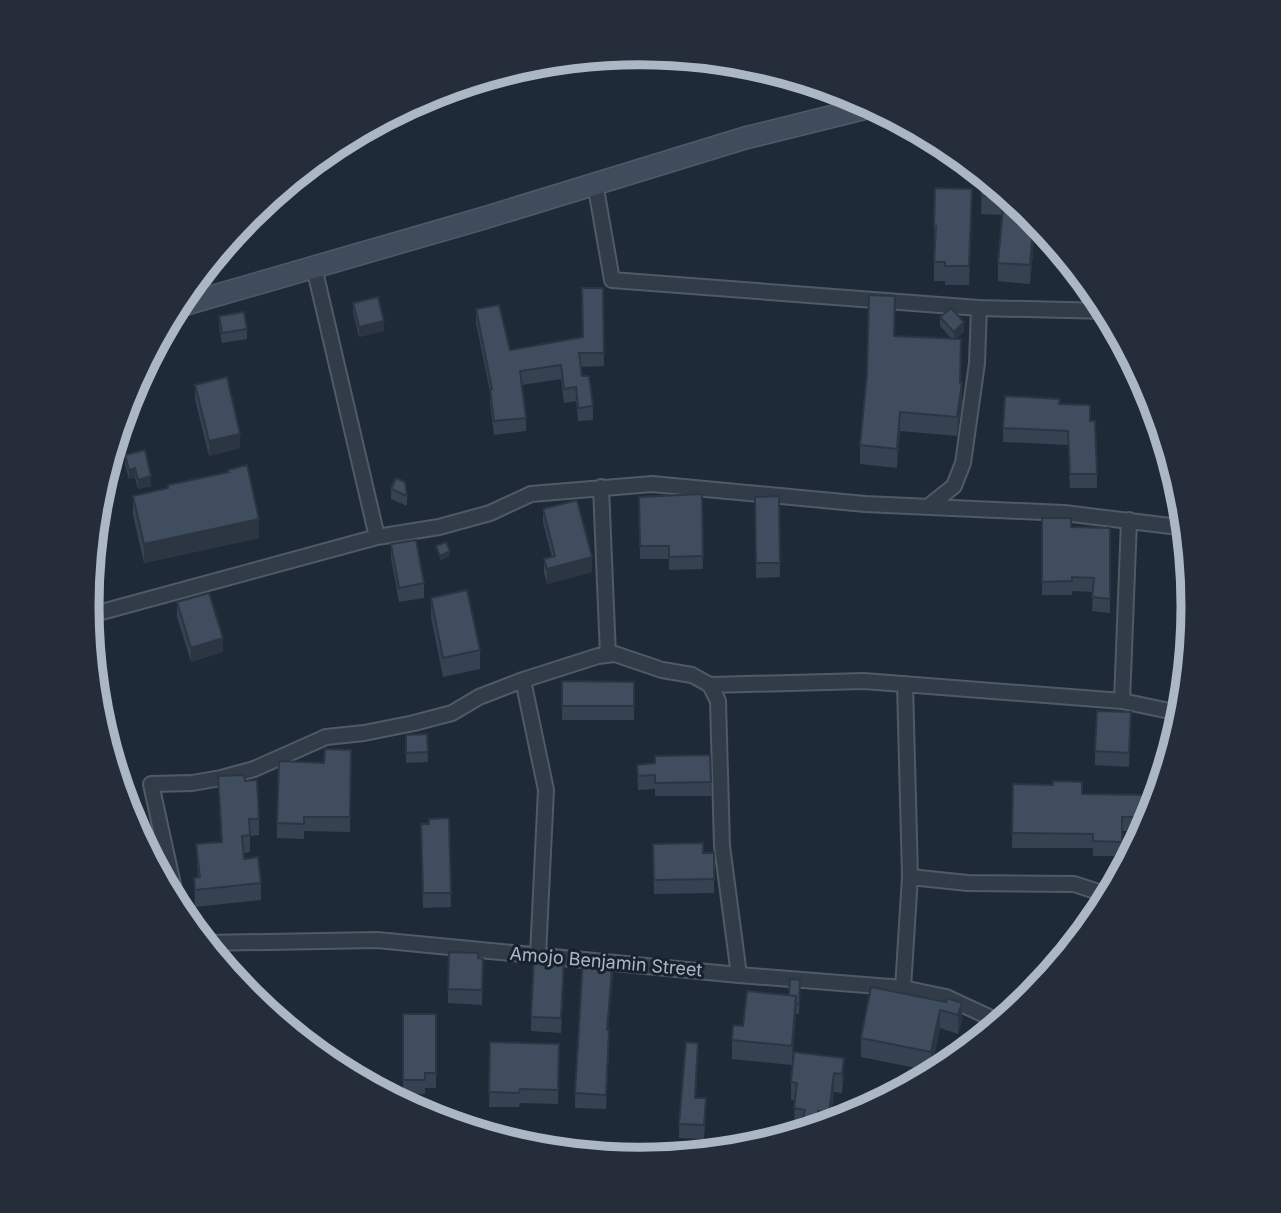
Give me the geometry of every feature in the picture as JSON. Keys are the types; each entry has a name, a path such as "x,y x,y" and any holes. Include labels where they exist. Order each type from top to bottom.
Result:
{"street":[{"path":"193,302 484,218 745,138 857,110"},
{"path":"595,183 612,280 979,308 1094,311"},
{"path":"314,267 377,537"},
{"path":"929,506 954,486 963,463 978,363 979,308"},
{"path":"99,613 377,537 439,527 477,517 531,494 601,487 652,484 864,504 1063,513 1176,527"},
{"path":"601,487 608,655"},
{"path":"1122,701 1129,520"},
{"path":"172,878 151,784 192,783 254,769 327,737 364,733 452,713 479,697 598,656 615,654 663,670 692,675 710,685 864,681 1122,701 1172,712"},
{"path":"523,680 546,790 538,955"},
{"path":"903,988 910,877 905,684"},
{"path":"710,685 718,701 722,846 739,975"},
{"path":"910,877 968,883 1074,884 1100,892"},
{"name":"Amojo Benjamin Street","path":"216,943 377,940 903,988 946,997 992,1018"}],"building":[{"path":"982,186 994,196 981,196"},
{"path":"935,188 972,189 969,266 945,266 945,262 934,262"},
{"path":"1003,204 1033,232 1030,265 998,263"},
{"path":"582,288 603,288 604,353 579,353 582,376 589,376 593,406 578,408 576,387 564,389 561,365 520,371 526,418 494,421 492,389 476,309 499,305 510,350 583,337"},
{"path":"869,295 895,296 894,336 961,339 962,383 957,417 900,412 897,449 860,445 867,374"},
{"path":"378,297 384,321 359,327 353,303"},
{"path":"951,308 964,322 954,332 940,317"},
{"path":"244,312 247,329 222,333 219,316"},
{"path":"227,377 240,434 209,441 195,385"},
{"path":"1005,396 1060,399 1059,404 1090,405 1090,421 1095,421 1097,474 1070,474 1068,431 1003,428"},
{"path":"145,450 151,476 138,480 135,468 129,470 125,455"},
{"path":"247,465 259,519 144,544 133,496"},
{"path":"396,478 405,482 407,496 391,489"},
{"path":"702,494 703,556 669,557 669,546 640,546 639,497"},
{"path":"779,496 780,563 756,563 755,497"},
{"path":"577,500 592,557 547,569 544,559 555,556 543,509"},
{"path":"1042,518 1071,518 1071,527 1110,528 1110,599 1092,597 1094,578 1072,577 1072,581 1042,582"},
{"path":"416,540 424,583 399,588 391,544"},
{"path":"446,542 450,551 440,556 436,546"},
{"path":"467,590 480,650 443,658 431,598"},
{"path":"209,593 223,638 191,648 177,602"},
{"path":"562,681 634,682 634,706 562,706"},
{"path":"1097,711 1131,712 1129,753 1095,751"},
{"path":"427,734 428,752 406,753 406,735"},
{"path":"325,749 351,750 350,817 304,817 304,824 277,823 279,761 324,763"},
{"path":"710,755 711,782 655,783 655,775 638,776 637,765 655,763 655,756"},
{"path":"244,775 245,781 257,780 259,819 249,819 250,835 242,836 244,859 258,857 261,883 195,890 194,878 200,877 196,844 222,842 218,776"},
{"path":"1053,781 1082,782 1082,794 1146,795 1146,800 1140,817 1122,817 1122,842 1093,841 1093,834 1012,833 1013,784 1053,785"},
{"path":"449,818 451,893 423,893 421,824 429,824 429,819"},
{"path":"703,843 703,853 714,853 714,879 654,880 653,844"},
{"path":"449,952 478,953 478,958 483,959 482,990 448,989"},
{"path":"583,957 613,959 607,1030 606,1095 575,1093"},
{"path":"534,958 564,960 561,1018 531,1017"},
{"path":"790,979 800,980 799,1004 796,1004 796,996 789,995"},
{"path":"871,987 946,1002 947,998 962,1003 958,1015 940,1010 931,1052 861,1038"},
{"path":"747,991 796,996 792,1046 732,1040 733,1025 743,1026"},
{"path":"403,1014 436,1014 436,1073 425,1073 425,1080 403,1080"},
{"path":"490,1042 559,1044 558,1090 520,1089 519,1093 489,1092"},
{"path":"686,1042 698,1043 695,1098 706,1098 704,1125 679,1124"},
{"path":"794,1052 844,1058 842,1074 834,1073 829,1113 818,1111 816,1119 803,1118 805,1110 794,1108 797,1083 791,1082"}]}
